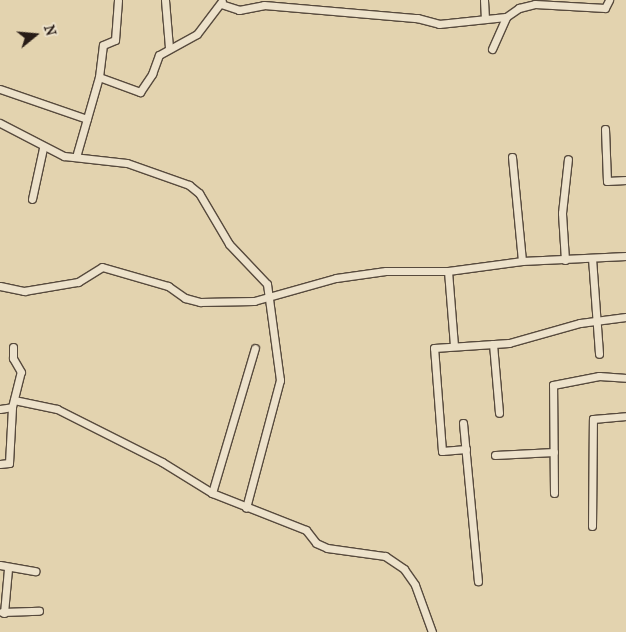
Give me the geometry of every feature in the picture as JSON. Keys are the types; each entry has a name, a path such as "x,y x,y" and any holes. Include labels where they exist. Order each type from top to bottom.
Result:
{"street":[{"path":"76,157 99,77 103,44 115,40 118,32 118,0"},
{"path":"165,0 169,48"},
{"path":"484,0 486,18"},
{"path":"492,49 506,17 519,8 535,4 604,8 608,0"},
{"path":"99,77 140,92 152,74 159,55 197,34 222,2 239,10 264,5 439,24 506,17"},
{"path":"0,89 87,119"},
{"path":"0,123 43,148 76,157 127,163 189,185 199,193 229,244 267,284 280,380 246,508"},
{"path":"605,129 607,180 626,180"},
{"path":"32,199 43,148"},
{"path":"512,158 522,261"},
{"path":"565,260 562,213 568,159"},
{"path":"0,286 24,291 71,284 102,267 168,286 185,298 200,302 254,301 268,295 386,270 448,271 522,261 626,256"},
{"path":"592,258 599,354"},
{"path":"448,271 454,346"},
{"path":"466,449 442,451 433,349 494,344 596,320 626,318"},
{"path":"494,344 499,413"},
{"path":"0,464 9,463 13,404 21,372 13,358 13,347"},
{"path":"212,493 255,348"},
{"path":"554,492 553,385 600,376 626,378"},
{"path":"0,409 13,404 57,409 162,462 212,493 246,508 306,530 316,543 327,548 392,561 404,569 415,585 432,632"},
{"path":"592,526 594,419 626,416"},
{"path":"463,423 478,581"},
{"path":"495,454 554,452"},
{"path":"0,565 8,569 35,571"},
{"path":"8,569 2,612 38,611"}]}
